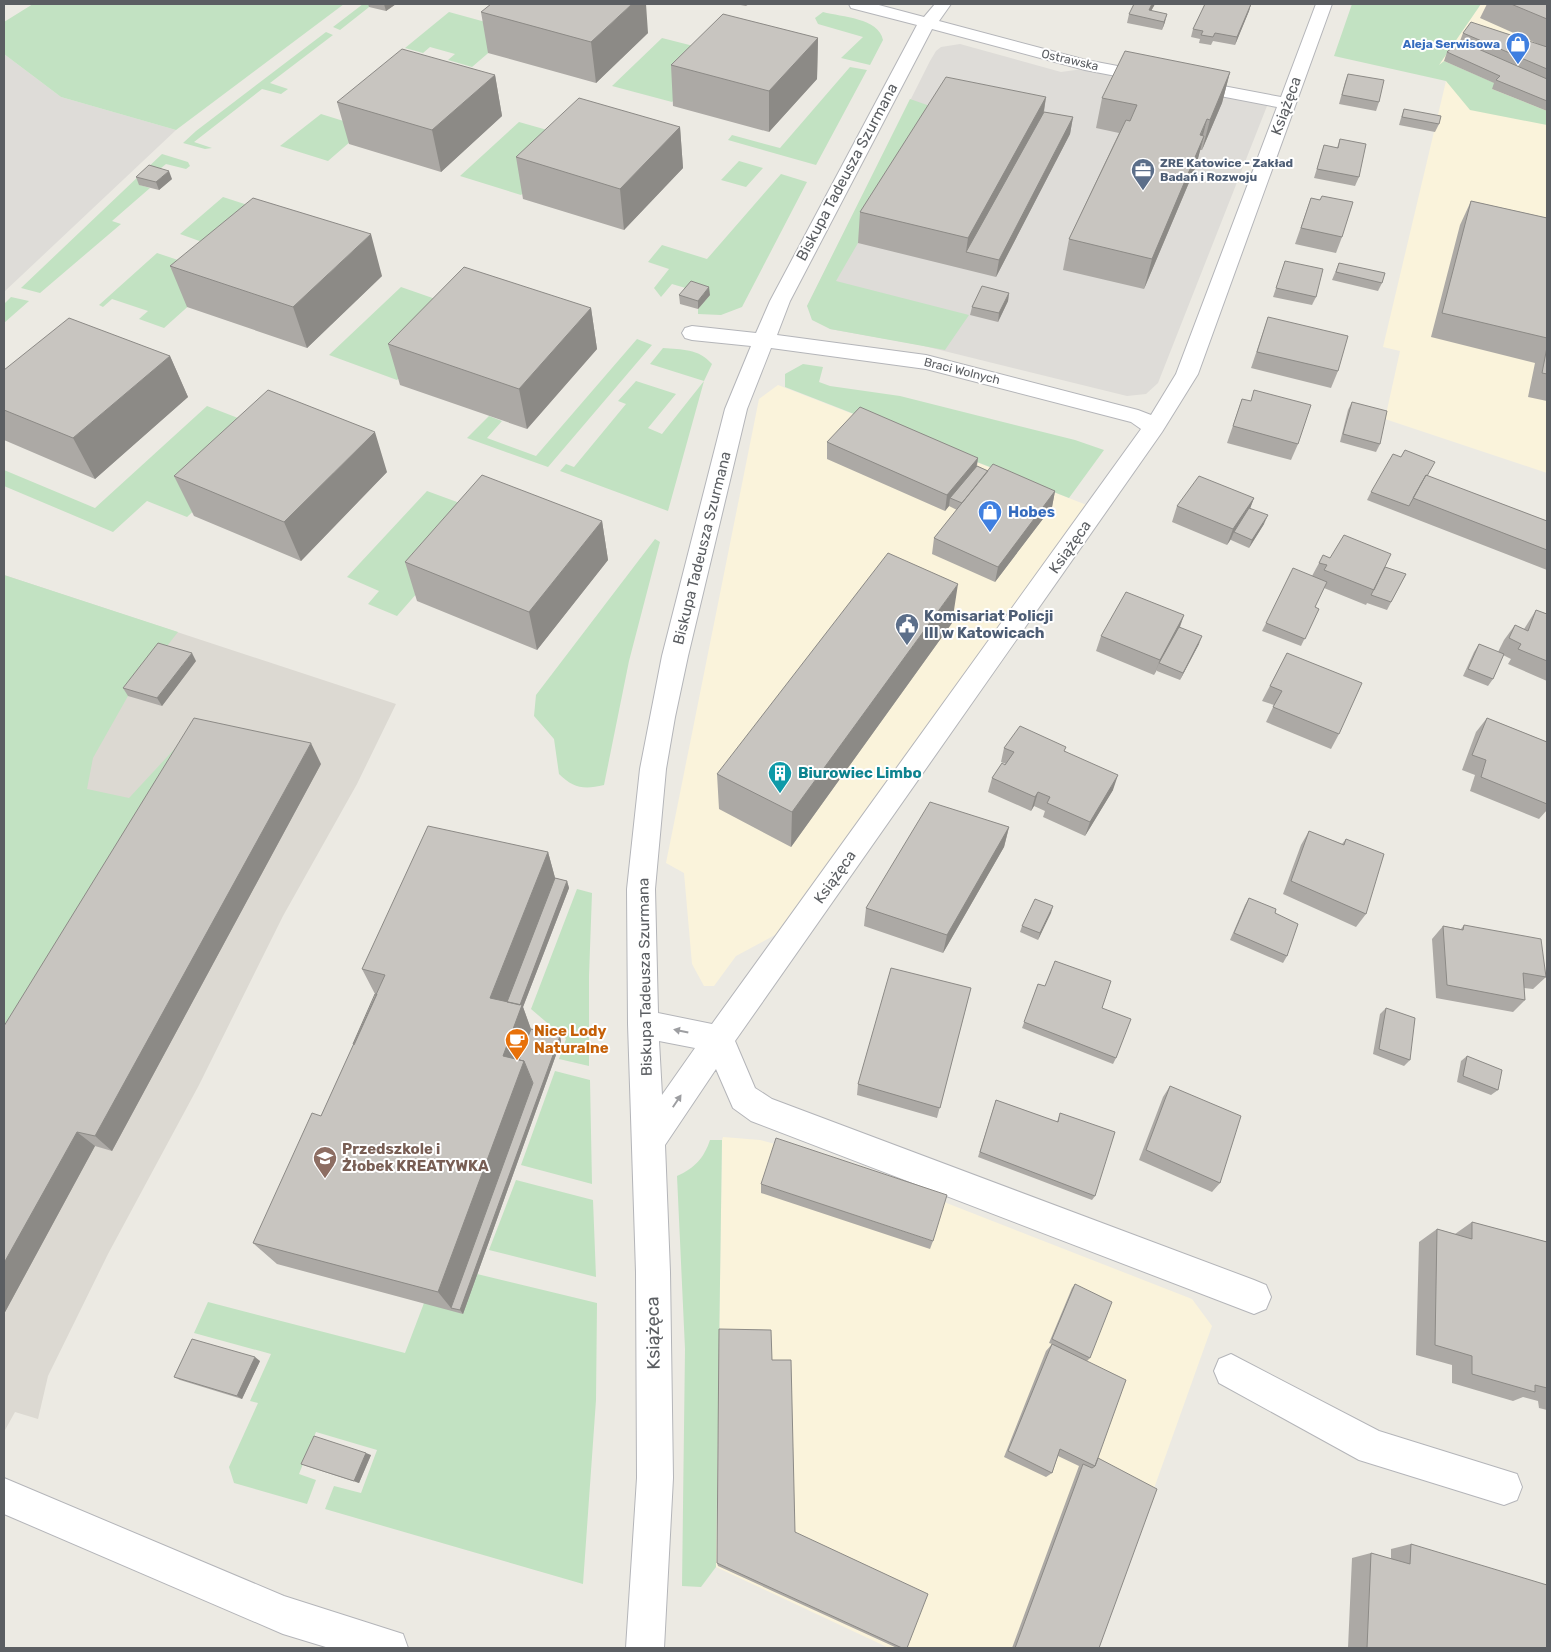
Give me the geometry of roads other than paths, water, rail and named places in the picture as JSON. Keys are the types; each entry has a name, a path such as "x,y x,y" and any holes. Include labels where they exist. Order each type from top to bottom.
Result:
{"street":[{"name":"Ostrawska","path":"856,4 1085,65 1287,104"},
{"name":"Biskupa Tadeusza Szurmana","path":"649,1141 643,1024 641,889 648,807 662,717 733,419 783,294 927,22 943,4"},
{"name":"Książęca","path":"645,1648 655,1478 649,1141 719,1039 1154,427 1187,374 1324,4"},
{"name":"Braci Wolnych","path":"692,333 763,340 926,362 1138,417 1154,427"},
{"path":"643,1024 719,1039 744,1098 762,1110 1254,1297"},
{"path":"1231,1371 1372,1447 1504,1487"},
{"path":"4,1496 282,1615 389,1648"}],"place":[{"name":"Aleja Serwisowa","path":"1518,65"},
{"name":"ZRE Katowice - Zakład Badań i Rozwoju","path":"1143,191"},
{"name":"Hobes","path":"990,533"},
{"name":"Komisariat Policji III w Katowicach","path":"907,646"},
{"name":"Biurowiec Limbo","path":"780,794"},
{"name":"Nice Lody Naturalne","path":"517,1061"},
{"name":"Przedszkole i Żłobek KREATYWKA","path":"325,1179"}]}
